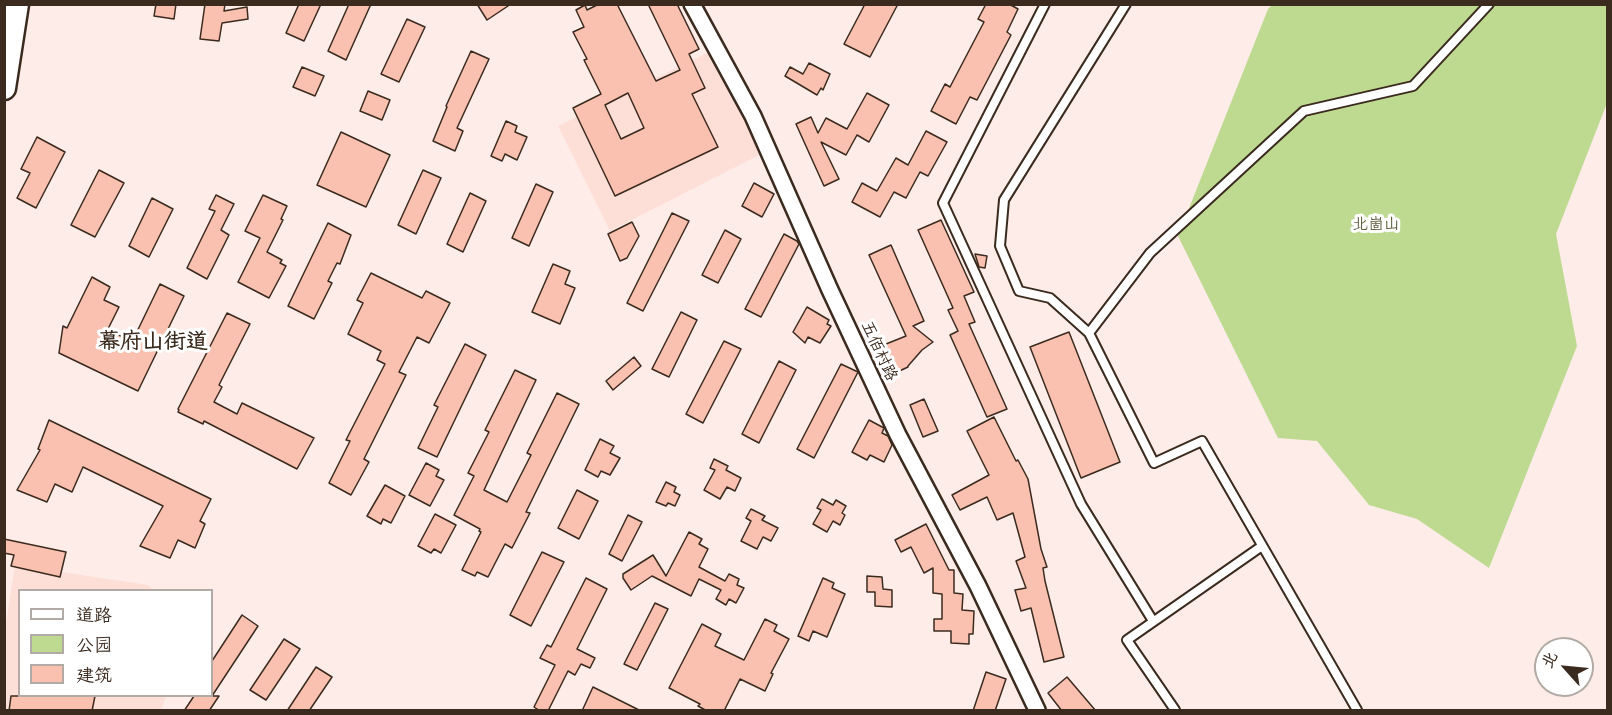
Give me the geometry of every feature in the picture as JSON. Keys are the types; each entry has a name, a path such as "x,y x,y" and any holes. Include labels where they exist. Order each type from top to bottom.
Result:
{"main road":[{"path":"4,88 16,4"}],"street":[{"name":"五佰村路","path":"693,4 753,116 830,290 898,435 978,586 1037,711"}],"lane":[{"path":"1045,4 943,203 1082,504 1153,621"},
{"path":"1126,4 1004,200 1000,246 1019,291 1050,298 1089,333 1155,463 1202,441 1357,711"},
{"path":"1089,333 1150,253 1304,111 1413,86 1489,4"},
{"path":"1175,711 1127,640 1262,546"}],"shaded area":[{"path":"715,49 765,152 610,231 558,126"},
{"path":"15,565 148,585 152,589 18,589 18,697 166,697 161,710 5,710 4,637"}],"green space":[{"name":"北崮山","path":"1272,5 1607,5 1607,103 1556,234 1577,346 1489,568 1417,519 1369,505 1317,441 1278,438 1178,236 1268,9"}],"building":[{"path":"156,4 176,4 174,19 154,16"},
{"path":"205,4 225,4 224,11 247,7 248,19 222,23 219,41 200,39"},
{"path":"299,4 321,4 304,41 286,33"},
{"path":"349,4 371,4 346,60 328,51"},
{"path":"477,4 511,4 487,20"},
{"path":"599,4 617,4 656,81 680,70 648,4 677,4 699,49 689,54 705,88 692,94 718,147 615,196 573,108 601,94 573,32 584,27 576,10 585,5 587,10","holes":["628,93 644,128 621,139 605,105"]},
{"path":"865,4 898,4 870,57 844,44"},
{"path":"986,4 1009,4 1018,9 1007,32 1011,35 977,100 970,97 956,124 931,111 945,84 950,87 984,22 978,19"},
{"path":"407,19 425,27 399,82 381,74"},
{"path":"471,51 489,59 457,128 463,131 455,151 433,141"},
{"path":"809,63 830,74 823,90 821,88 817,95 785,76 790,67 803,74"},
{"path":"302,67 324,76 315,96 293,87"},
{"path":"368,91 390,100 382,120 360,111"},
{"path":"867,93 889,105 869,142 857,135 846,155 821,142 839,179 824,186 796,124 811,117 818,133 826,118 847,129"},
{"path":"506,121 517,126 515,132 527,137 517,160 505,154 502,161 491,156"},
{"path":"926,131 947,142 928,176 920,172 906,198 894,192 880,217 852,202 862,183 877,191 896,158 908,165"},
{"path":"341,132 390,155 366,207 317,185"},
{"path":"37,137 65,152 36,208 17,198 30,173 21,169"},
{"path":"99,170 124,183 95,237 71,225"},
{"path":"423,170 441,178 416,234 398,225"},
{"path":"754,183 774,194 762,217 742,206"},
{"path":"536,184 553,192 529,246 512,238"},
{"path":"470,193 486,201 463,252 447,244"},
{"path":"216,195 234,204 221,230 229,235 207,279 187,268 215,211 209,209"},
{"path":"263,195 287,206 281,219 283,220 267,252 282,260 280,263 286,266 269,298 238,282 260,238 245,231"},
{"path":"152,198 173,209 149,257 129,246"},
{"path":"672,213 689,221 643,311 627,303"},
{"path":"941,220 974,292 964,296 975,322 969,324 1007,409 987,417 950,335 958,331 948,310 953,308 918,230"},
{"path":"632,222 639,236 627,258 620,261 608,234"},
{"path":"328,223 351,235 340,264 337,263 328,281 332,283 314,319 288,306"},
{"path":"725,230 741,239 718,283 702,275"},
{"path":"784,234 799,244 761,317 745,309"},
{"path":"891,245 924,321 913,326 933,342 922,350 908,367 893,374 881,346 906,336 869,255"},
{"path":"975,254 987,256 985,268 979,267"},
{"path":"553,264 570,271 565,284 575,288 560,324 532,312"},
{"path":"371,273 422,298 426,291 450,303 429,343 417,337 399,372 406,375 364,459 369,462 351,495 329,483 350,441 346,440 385,364 377,360 381,351 348,334 363,303 357,300"},
{"path":"92,277 110,287 104,300 119,307 108,329 132,342 160,284 184,296 138,391 59,353 63,326 67,328"},
{"path":"807,307 829,320 827,324 831,326 820,343 808,337 805,343 793,332"},
{"path":"681,312 697,320 669,377 652,369"},
{"path":"227,313 250,324 219,385 222,387 214,402 237,414 242,403 314,438 297,469 204,421 203,424 178,412"},
{"path":"1069,332 1120,462 1081,478 1030,347"},
{"path":"724,341 741,349 703,423 686,414"},
{"path":"465,344 486,355 437,457 418,448 438,407 434,405"},
{"path":"634,357 641,366 613,390 606,381"},
{"path":"779,361 796,370 759,443 742,434"},
{"path":"841,364 858,372 814,458 797,449"},
{"path":"515,370 536,380 484,490 507,502 531,455 527,453 557,393 579,404 526,512 530,513 512,548 505,544 488,577 477,572 475,576 462,570 481,532 480,529 454,515 474,476 468,473 489,432 485,430"},
{"path":"924,399 938,431 923,437 910,405"},
{"path":"994,417 1016,461 1018,460 1028,479 1041,549 1047,567 1043,568 1045,581 1064,657 1044,662 1031,608 1021,611 1015,590 1026,588 1016,561 1025,557 1013,513 997,520 987,497 960,510 952,495 989,475 967,431"},
{"path":"49,420 211,499 200,521 205,524 195,548 178,540 170,558 140,546 163,506 83,467 72,492 55,484 47,502 17,490 40,450 38,449"},
{"path":"869,420 884,428 882,433 888,436 892,445 884,462 870,455 867,460 852,452"},
{"path":"600,439 614,446 610,453 620,458 610,475 601,471 598,477 585,470"},
{"path":"714,459 728,466 726,470 741,478 735,491 727,487 720,499 704,490 715,470 710,468"},
{"path":"426,463 439,470 436,476 444,480 430,506 409,495"},
{"path":"666,482 676,487 674,492 680,495 675,506 668,503 666,506 656,502"},
{"path":"385,485 405,496 391,523 383,519 381,524 367,516"},
{"path":"577,490 598,501 579,539 558,528"},
{"path":"822,499 833,505 836,500 846,506 840,525 833,521 827,532 813,524 821,510 817,508"},
{"path":"751,509 765,516 762,520 778,528 771,541 763,537 757,549 741,541 751,521 746,518"},
{"path":"435,514 456,525 441,553 434,549 431,553 418,546"},
{"path":"628,515 642,522 622,561 609,554"},
{"path":"926,524 949,570 954,570 954,593 963,594 962,610 974,611 973,634 969,634 969,644 951,643 951,631 934,631 934,619 942,619 942,594 933,593 933,568 924,573 911,547 901,552 895,540"},
{"path":"689,532 702,539 699,544 708,549 699,567 725,581 729,574 739,579 737,585 744,588 736,603 729,599 726,605 716,599 721,590 699,579 691,596 652,576 631,590 623,578 623,574 653,555 666,576"},
{"path":"4,539 66,552 60,577 11,566 14,555 4,553"},
{"path":"542,552 564,562 531,626 510,615"},
{"path":"867,576 882,577 883,589 892,590 892,607 875,606 875,592 867,592"},
{"path":"586,578 607,589 577,649 595,658 590,668 581,664 575,675 568,671 548,711 540,711 534,707 555,665 540,658 547,645 551,647"},
{"path":"823,578 834,583 832,588 845,594 827,637 813,631 809,641 798,636"},
{"path":"655,603 668,609 637,670 624,664"},
{"path":"242,615 258,626 213,694 213,659"},
{"path":"765,619 777,625 774,631 789,639 771,673 773,674 765,691 740,679 724,711 707,711 698,706 700,704 669,688 702,624 721,634 715,646 744,660"},
{"path":"284,639 300,649 266,700 250,690"},
{"path":"316,667 332,677 309,711 287,711"},
{"path":"986,672 1006,679 995,711 973,711"},
{"path":"1067,677 1096,711 1062,711 1048,693"},
{"path":"593,687 641,711 582,711"},
{"path":"11,696 95,697 92,711 9,711"},
{"path":"219,696 209,711 184,711 193,697"}],"district":[{"name":"幕府山街道","path":"153,342"}]}
